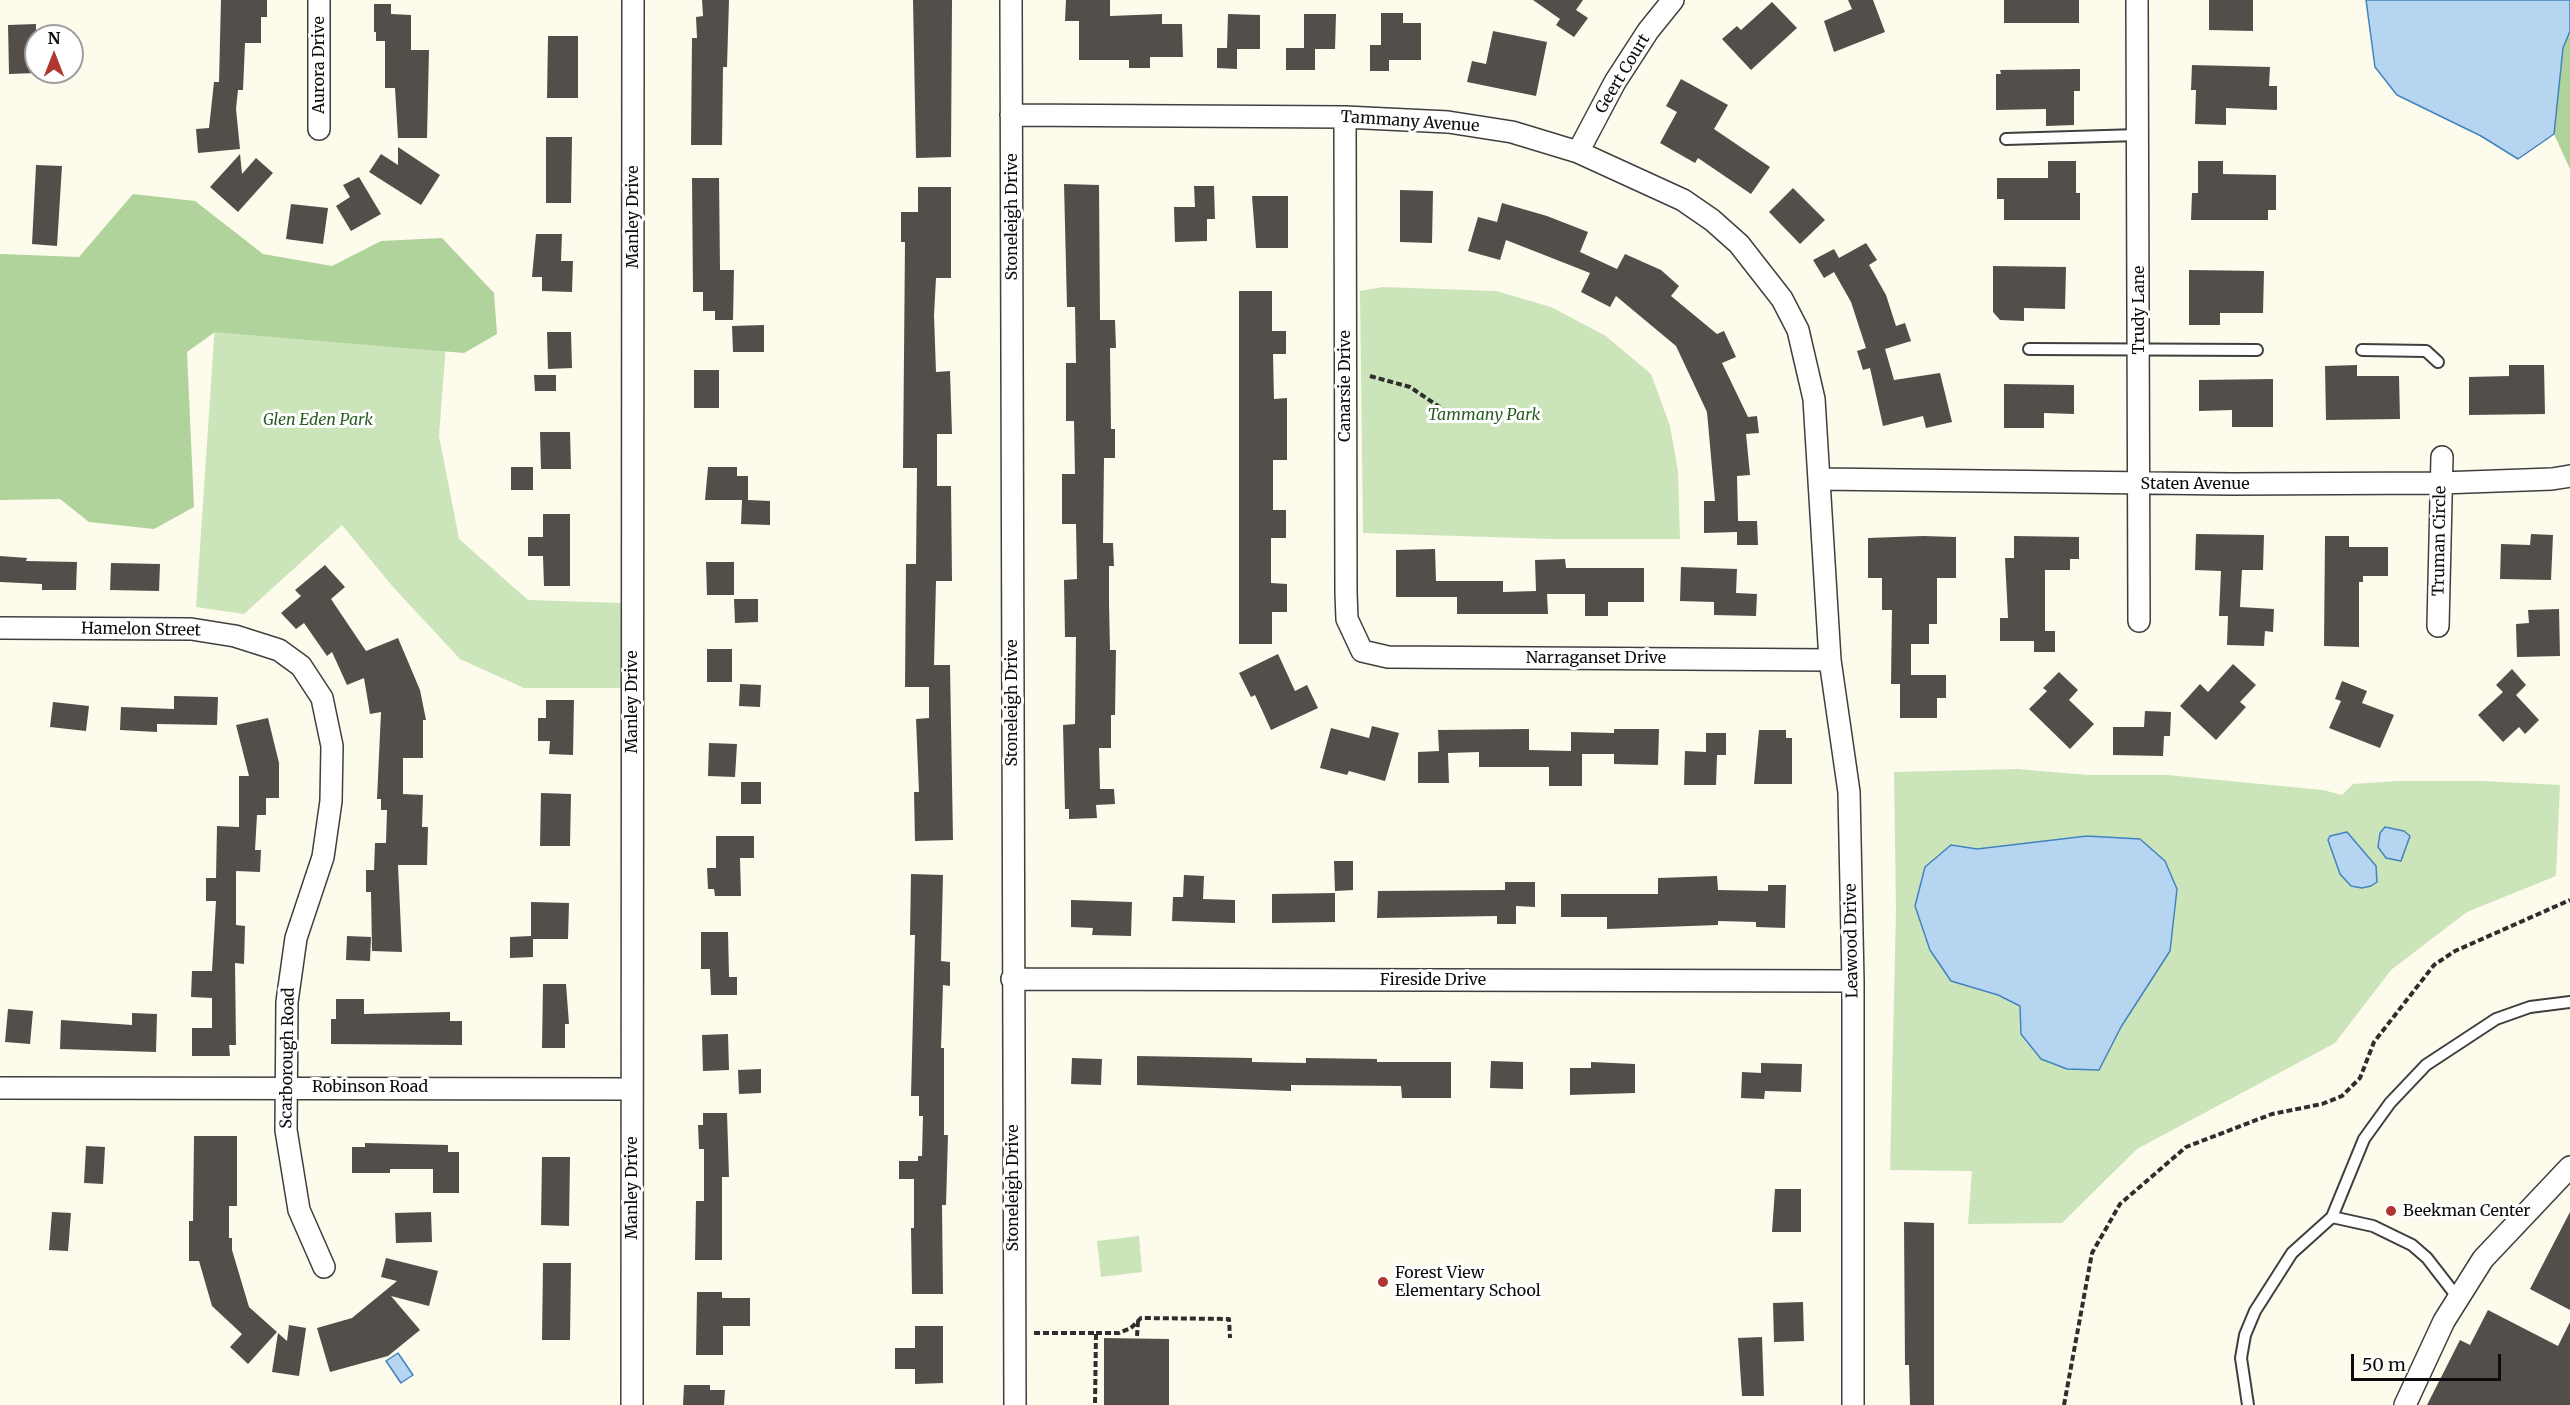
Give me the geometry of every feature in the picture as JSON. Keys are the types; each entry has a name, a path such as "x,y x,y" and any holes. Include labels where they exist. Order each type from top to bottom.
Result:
{"street":[{"name":"Aurora Drive","path":"319,0 319,129"},
{"name":"Manley Drive","path":"632,1405 633,0"},
{"name":"Stoneleigh Drive","path":"1011,0 1015,1405"},
{"name":"Geert Court","path":"1578,152 1615,82 1648,31 1673,0"},
{"name":"Trudy Lane","path":"2138,0 2139,621"},
{"name":"Tammany Avenue","path":"1011,115 1345,117 1479,125 1578,152 1683,200 1712,220 1739,244 1782,299 1798,330 1806,360 1814,399 1820,479"},
{"name":"Canarsie Drive","path":"1345,117 1346,593 1347,619 1362,651"},
{"name":"Truman Circle","path":"2438,626 2442,457"},
{"name":"Staten Avenue","path":"1820,479 2140,484 2441,483 2552,479 2570,476"},
{"name":"Leawood Drive","path":"1820,479 1830,660 1849,792 1853,981 1852,1405"},
{"name":"Hamelon Street","path":"0,628 191,629 235,636 279,650"},
{"name":"Scarborough Road","path":"279,650 301,666 322,698 332,746 331,801 323,857 296,938 287,1002 286,1130 292,1180 299,1210 324,1267"},
{"name":"Narraganset Drive","path":"1362,651 1388,657 1830,660"},
{"name":"Fireside Drive","path":"1012,979 1853,981"},
{"name":"Robinson Road","path":"0,1088 632,1089"},
{"path":"2405,1405 2444,1321 2483,1259 2570,1167"}],"lane":[{"path":"2006,139 2138,135"},
{"path":"2029,350 2257,350"},
{"path":"2362,350 2426,351 2438,362"},
{"path":"2248,1405 2241,1358 2245,1335 2255,1311 2292,1253 2332,1217 2364,1139 2390,1103 2426,1065 2496,1019 2530,1007 2570,1002"},
{"path":"2332,1217 2373,1226 2412,1245 2435,1267 2458,1298"}],"path":[{"path":"1370,376 1410,387 1447,412 1490,417"},
{"path":"2064,1405 2092,1253 2120,1204 2186,1147 2272,1114 2322,1104 2342,1096 2360,1078 2374,1042 2434,965 2455,951 2570,900"},
{"path":"1033,1333 1119,1333 1141,1318 1229,1319 1230,1338"},
{"path":"1137,1336 1138,1321"},
{"path":"1095,1405 1096,1333"}],"green space":[{"path":"2570,31 2570,169 2554,134 2563,48"},
{"path":"133,194 195,201 263,254 332,266 381,241 442,238 494,293 497,334 464,353 215,332 187,352 194,507 154,529 89,522 60,499 0,500 0,254 79,257"},
{"name":"Tammany Park","path":"1383,287 1496,291 1551,307 1606,336 1651,374 1670,426 1678,471 1680,539 1553,539 1363,533 1360,291"},
{"name":"Glen Eden Park","path":"216,309 448,318 439,436 459,539 528,600 622,603 624,688 524,688 460,659 393,587 342,525 244,614 196,607"},
{"path":"2017,769 2089,775 2167,775 2323,790 2342,795 2353,784 2397,781 2483,781 2560,785 2556,876 2467,912 2391,970 2335,1043 2137,1149 2062,1223 1968,1224 1972,1171 1890,1170 1896,910 1894,772"},
{"path":"1139,1236 1142,1272 1101,1277 1097,1241"}],"water":[{"path":"2366,0 2570,0 2570,31 2563,48 2554,134 2518,159 2481,136 2397,95 2375,67"},
{"path":"2385,827 2404,831 2410,836 2401,861 2386,858 2378,847 2380,833"},
{"path":"2347,832 2376,866 2377,882 2371,886 2362,888 2351,886 2340,874 2328,840 2330,836"},
{"path":"2087,836 2140,839 2165,861 2177,889 2170,951 2121,1027 2099,1070 2067,1069 2041,1059 2021,1034 2020,1006 1998,995 1951,981 1930,950 1915,906 1925,867 1951,845 1977,849"},
{"path":"398,1353 413,1375 401,1383 386,1361"}],"building":[{"path":"221,0 267,0 267,17 261,17 261,43 245,43 243,90 238,90 236,109 240,149 198,153 196,129 209,128 214,82 219,82"},
{"path":"702,0 729,0 727,67 723,67 722,145 691,145 692,38 697,38 696,17 703,16"},
{"path":"913,0 952,0 951,157 916,158"},
{"path":"1066,0 1110,0 1110,16 1162,14 1162,24 1182,24 1183,57 1150,57 1150,68 1129,68 1129,60 1079,60 1079,21 1065,21"},
{"path":"1533,0 1583,0 1576,10 1588,18 1574,37 1556,25 1560,19"},
{"path":"1848,0 1873,0 1885,32 1834,52 1824,21 1852,9"},
{"path":"2004,0 2079,0 2079,23 2004,23"},
{"path":"2209,0 2253,0 2253,31 2209,30"},
{"path":"1772,2 1797,28 1751,70 1722,39 1737,26 1741,30"},
{"path":"374,4 391,4 391,14 411,15 411,50 429,50 427,138 398,138 395,88 385,88 385,41 376,41"},
{"path":"1381,13 1403,13 1403,23 1421,23 1421,60 1389,60 1389,71 1370,71 1370,45 1381,45"},
{"path":"1228,14 1260,15 1260,49 1237,49 1237,69 1217,68 1217,48 1227,48"},
{"path":"1304,14 1336,14 1335,49 1315,49 1315,70 1286,70 1286,48 1304,48"},
{"path":"24,24 24,73 9,74 8,25"},
{"path":"1493,31 1547,42 1536,96 1467,82 1472,61 1486,64"},
{"path":"548,36 578,36 578,98 547,98"},
{"path":"2192,65 2270,67 2269,86 2277,86 2277,110 2226,108 2226,125 2195,124 2196,90 2191,90"},
{"path":"2080,69 2080,91 2074,91 2074,125 2046,126 2046,109 1996,110 1996,74 2001,74 2000,70"},
{"path":"1681,79 1728,105 1714,129 1770,167 1751,194 1698,158 1695,163 1660,143 1677,112 1666,106"},
{"path":"546,137 572,137 571,203 546,203"},
{"path":"398,147 440,175 421,205 369,172 381,154 398,165"},
{"path":"240,154 242,174 256,158 273,173 238,212 210,187"},
{"path":"2048,161 2076,161 2076,193 2080,193 2080,220 2004,220 2004,199 1997,199 1997,178 2048,178"},
{"path":"2198,161 2223,161 2223,174 2276,175 2276,210 2268,210 2268,220 2191,220 2192,193 2198,193"},
{"path":"36,165 62,166 57,246 32,244"},
{"path":"359,177 381,214 351,231 336,206 350,197 343,185"},
{"path":"692,178 719,178 720,270 734,270 733,320 715,320 715,311 703,311 703,292 693,292"},
{"path":"1064,184 1099,185 1100,320 1115,320 1116,348 1110,348 1111,429 1115,429 1115,458 1104,458 1103,543 1113,543 1114,566 1109,566 1109,603 1110,650 1116,650 1115,715 1111,715 1111,748 1099,748 1100,789 1114,789 1115,804 1096,805 1097,818 1069,819 1069,809 1065,809 1063,725 1075,724 1076,637 1065,637 1064,580 1077,579 1076,524 1062,524 1062,474 1075,474 1074,421 1066,421 1066,363 1076,363 1075,307 1067,307"},
{"path":"1194,186 1214,186 1215,219 1207,219 1207,241 1175,242 1174,207 1195,207"},
{"path":"918,187 951,187 951,278 936,278 934,315 936,372 950,371 952,434 937,434 937,486 951,486 952,581 936,581 934,665 950,665 953,840 915,841 914,792 919,792 916,719 929,718 929,687 905,687 906,564 916,564 917,468 903,468 905,242 901,242 901,212 918,212"},
{"path":"1793,188 1825,220 1800,244 1769,212"},
{"path":"1400,190 1433,191 1432,243 1400,242"},
{"path":"1252,196 1288,196 1288,248 1256,248"},
{"path":"1502,203 1547,216 1588,232 1580,252 1617,269 1625,254 1661,270 1679,286 1671,296 1717,334 1724,331 1736,357 1722,363 1748,417 1757,416 1759,433 1746,434 1750,475 1737,476 1738,521 1757,521 1758,545 1737,545 1737,532 1704,533 1704,501 1715,501 1707,412 1676,346 1616,296 1610,307 1581,292 1590,273 1506,240 1500,260 1468,251 1478,217 1497,222"},
{"path":"291,204 328,208 323,244 286,239"},
{"path":"536,234 562,234 561,261 573,261 572,292 542,291 542,277 532,277"},
{"path":"1866,243 1877,260 1869,265 1886,295 1896,326 1905,323 1911,341 1885,349 1894,380 1940,373 1952,422 1926,428 1923,416 1883,426 1870,368 1863,370 1857,351 1866,348 1851,302 1834,272 1824,278 1813,260 1834,249 1839,258"},
{"path":"1993,266 2066,267 2065,309 2024,308 2024,321 2000,320 1993,312"},
{"path":"2189,270 2264,271 2263,313 2220,313 2220,325 2189,325"},
{"path":"1239,291 1272,291 1272,331 1286,331 1286,354 1273,354 1274,399 1287,398 1287,460 1273,460 1273,510 1286,510 1286,538 1271,538 1271,583 1287,584 1287,612 1272,612 1272,644 1239,644"},
{"path":"764,325 764,352 733,352 732,326"},
{"path":"547,332 571,332 572,368 548,369"},
{"path":"2357,365 2357,376 2399,376 2400,419 2326,420 2325,366"},
{"path":"2509,365 2544,365 2545,414 2469,415 2469,377 2509,376"},
{"path":"694,370 719,370 719,408 694,408"},
{"path":"534,375 556,375 556,391 535,391"},
{"path":"2273,379 2273,427 2232,427 2232,410 2199,411 2199,380"},
{"path":"2004,384 2074,385 2074,414 2044,413 2044,428 2004,428"},
{"path":"540,432 570,432 571,469 541,469"},
{"path":"511,467 533,467 533,490 511,490"},
{"path":"708,467 737,467 737,476 748,476 748,500 770,501 770,525 741,524 742,500 705,500"},
{"path":"543,514 570,514 570,586 544,586 543,556 528,556 528,537 543,537"},
{"path":"2196,534 2264,535 2263,570 2242,570 2240,607 2274,609 2273,632 2265,631 2264,646 2227,645 2228,616 2219,616 2221,571 2195,570"},
{"path":"2531,534 2553,535 2551,580 2500,579 2501,544 2530,545"},
{"path":"2014,536 2079,537 2079,559 2070,559 2070,570 2045,570 2045,631 2055,631 2055,652 2034,652 2034,641 2000,641 2000,618 2008,618 2005,558 2014,558"},
{"path":"2325,536 2349,536 2349,547 2388,547 2388,576 2363,576 2363,582 2359,582 2359,647 2324,646"},
{"path":"1956,537 1956,578 1937,578 1937,624 1929,624 1929,644 1911,644 1911,675 1946,675 1946,698 1937,698 1937,718 1900,718 1900,684 1891,684 1892,610 1882,610 1882,578 1868,578 1868,538"},
{"path":"1435,549 1436,581 1503,581 1503,592 1536,591 1535,560 1565,559 1566,568 1644,568 1644,602 1608,602 1608,616 1585,616 1585,594 1547,594 1548,614 1457,614 1457,597 1396,597 1396,550"},
{"path":"0,556 27,558 26,561 77,562 76,590 42,590 42,584 0,582"},
{"path":"706,562 734,562 734,595 707,595"},
{"path":"111,563 160,564 159,591 110,590"},
{"path":"325,565 345,587 331,599 366,651 398,638 420,690 426,720 423,720 423,758 403,758 403,794 423,795 422,827 428,827 427,865 398,865 402,952 372,951 371,892 366,892 366,870 374,870 375,843 386,843 387,810 381,810 381,799 377,799 381,712 370,714 364,678 347,685 332,652 327,656 304,623 296,629 281,613 301,596 295,590"},
{"path":"1681,567 1737,569 1736,593 1757,594 1756,616 1714,615 1714,602 1680,601"},
{"path":"734,599 758,599 758,622 735,623"},
{"path":"2559,609 2560,656 2517,657 2516,624 2529,623 2528,610"},
{"path":"707,649 732,649 732,682 707,682"},
{"path":"1278,654 1295,691 1307,685 1318,708 1271,730 1255,695 1251,697 1239,673"},
{"path":"2233,664 2256,685 2240,702 2246,707 2216,740 2180,706 2200,684 2208,692"},
{"path":"2512,669 2526,685 2516,695 2539,720 2525,734 2519,727 2503,742 2478,715 2503,692 2496,685"},
{"path":"2059,672 2078,690 2069,700 2094,724 2070,749 2029,709 2047,691 2043,688"},
{"path":"2342,681 2367,691 2362,703 2394,715 2380,748 2329,728 2341,701 2335,699"},
{"path":"740,684 761,685 760,707 739,706"},
{"path":"174,696 218,697 217,725 157,724 157,732 120,730 121,707 174,709"},
{"path":"546,700 574,700 573,755 549,754 550,741 538,741 538,718 546,718"},
{"path":"53,702 89,706 86,731 50,727"},
{"path":"2145,711 2171,712 2170,736 2164,736 2163,756 2113,755 2113,727 2144,727"},
{"path":"268,718 279,763 279,798 266,798 266,815 257,815 255,850 261,850 260,872 236,871 236,925 245,926 244,964 235,963 236,1045 229,1045 230,1056 192,1056 192,1028 212,1028 212,998 191,997 192,971 212,971 216,901 206,901 206,878 216,878 217,826 239,827 239,776 249,776 236,725"},
{"path":"1372,726 1399,733 1385,781 1349,771 1347,775 1320,768 1331,728 1369,738"},
{"path":"1529,729 1529,750 1571,751 1571,732 1614,733 1614,729 1659,729 1658,765 1614,764 1614,754 1582,754 1582,786 1549,786 1549,767 1479,767 1479,752 1448,753 1449,783 1418,783 1418,752 1439,751 1438,730"},
{"path":"1759,730 1786,730 1786,738 1792,738 1792,784 1754,784"},
{"path":"1706,733 1726,733 1726,755 1717,755 1716,785 1684,785 1685,751 1706,752"},
{"path":"709,743 737,744 735,777 708,776"},
{"path":"741,782 761,782 761,804 741,804"},
{"path":"541,793 571,794 570,846 540,846"},
{"path":"716,836 754,836 754,858 740,858 741,896 715,896 714,889 708,889 707,868 716,868"},
{"path":"1334,861 1353,861 1353,890 1335,891"},
{"path":"911,874 943,875 941,961 950,962 950,986 943,985 941,1048 944,1048 944,1135 948,1135 946,1205 942,1205 943,1294 912,1294 911,1228 914,1228 914,1179 899,1179 899,1161 918,1161 918,1156 922,1156 923,1116 919,1116 919,1096 911,1096 915,935 910,935"},
{"path":"1184,875 1204,876 1203,899 1235,900 1235,923 1172,921 1173,897 1183,897"},
{"path":"1717,876 1718,890 1768,891 1768,885 1786,885 1785,928 1756,927 1756,922 1718,921 1718,925 1607,929 1607,917 1561,917 1561,894 1658,894 1658,878"},
{"path":"1505,882 1535,882 1535,907 1516,906 1516,924 1497,924 1497,916 1377,918 1378,891 1505,890"},
{"path":"1335,893 1335,922 1272,923 1272,894"},
{"path":"1071,900 1132,902 1131,936 1092,935 1093,928 1071,927"},
{"path":"531,902 569,903 568,939 533,939 533,957 510,958 510,937 531,936"},
{"path":"701,932 728,932 729,977 737,977 737,995 711,995 710,969 701,969"},
{"path":"347,936 371,937 370,961 346,960"},
{"path":"543,984 566,984 569,1024 565,1024 565,1048 542,1048"},
{"path":"336,999 364,999 364,1014 450,1012 450,1021 462,1021 462,1045 331,1044 331,1019 336,1019"},
{"path":"8,1009 33,1011 30,1044 5,1042"},
{"path":"132,1013 157,1014 156,1052 60,1049 61,1020 132,1025"},
{"path":"728,1034 729,1070 703,1071 702,1035"},
{"path":"1137,1056 1252,1058 1252,1062 1306,1063 1306,1058 1377,1059 1377,1062 1451,1062 1451,1098 1402,1098 1401,1086 1291,1085 1291,1091 1137,1085"},
{"path":"1072,1058 1102,1059 1101,1085 1071,1084"},
{"path":"1491,1061 1523,1062 1523,1089 1490,1088"},
{"path":"1591,1062 1635,1064 1635,1093 1570,1095 1570,1068 1591,1068"},
{"path":"1761,1063 1802,1064 1801,1092 1765,1091 1764,1099 1741,1098 1742,1072 1761,1073"},
{"path":"761,1069 761,1093 739,1094 738,1070"},
{"path":"703,1113 727,1113 729,1177 722,1177 722,1260 695,1260 696,1201 704,1201 704,1149 699,1149 698,1125 703,1125"},
{"path":"194,1136 237,1136 237,1206 229,1206 229,1238 232,1238 232,1250 249,1307 277,1332 248,1364 230,1347 242,1334 212,1306 199,1261 189,1261 189,1221 193,1221"},
{"path":"365,1143 448,1145 448,1152 459,1152 459,1193 433,1193 433,1169 390,1169 390,1173 352,1173 352,1147 365,1147"},
{"path":"86,1146 105,1147 103,1184 84,1183"},
{"path":"542,1157 570,1157 569,1226 541,1225"},
{"path":"1775,1189 1801,1189 1801,1232 1772,1232"},
{"path":"52,1212 71,1213 68,1251 49,1250"},
{"path":"431,1212 432,1242 396,1243 395,1213"},
{"path":"2570,1212 2570,1310 2530,1289"},
{"path":"1904,1222 1934,1223 1934,1405 1910,1405 1909,1365 1905,1365"},
{"path":"386,1258 438,1271 429,1306 391,1296 420,1330 388,1356 330,1372 317,1328 352,1318 397,1281 381,1277"},
{"path":"543,1263 571,1263 570,1340 542,1340"},
{"path":"697,1292 722,1292 722,1298 750,1298 750,1326 723,1326 723,1355 696,1355"},
{"path":"1803,1302 1804,1341 1774,1342 1773,1303"},
{"path":"2488,1310 2558,1346 2570,1322 2570,1405 2427,1405 2460,1340 2470,1345"},
{"path":"289,1325 306,1328 299,1376 272,1372 278,1333 287,1341"},
{"path":"915,1326 943,1326 943,1383 915,1384 915,1369 895,1369 895,1348 915,1348"},
{"path":"1762,1337 1764,1396 1742,1396 1738,1338"},
{"path":"1104,1338 1169,1339 1169,1405 1104,1405"},
{"path":"684,1385 710,1385 710,1390 725,1390 724,1405 683,1405"}],"place":[{"name":"Beekman Center","path":"2391,1211"},
{"name":"Forest View Elementary School","path":"1383,1282"}]}
